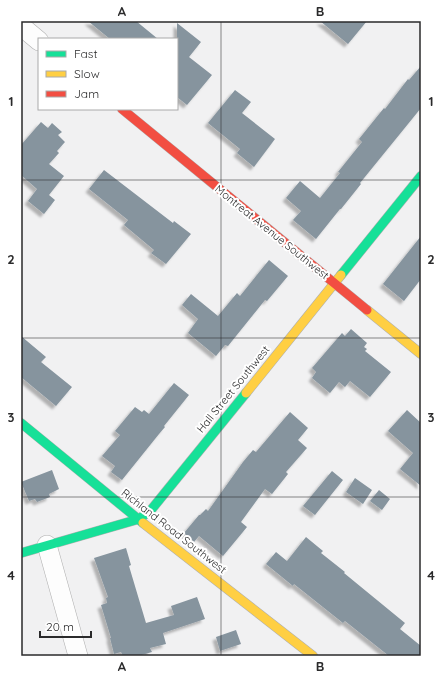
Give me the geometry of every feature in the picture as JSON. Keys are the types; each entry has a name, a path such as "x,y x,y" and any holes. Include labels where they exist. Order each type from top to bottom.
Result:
{"street":[{"path":"21,26 38,39"},
{"name":"Montreat Avenue Southwest","path":"123,110 421,354"},
{"name":"Hall Street Southwest","path":"21,553 139,519 151,510 421,176"},
{"name":"Richland Road Southwest","path":"21,423 139,519 313,656"},
{"path":"47,545 78,656"}],"building":[{"path":"88,21 136,21 157,38 109,38"},
{"path":"320,21 367,21 348,44"},
{"path":"177,23 201,42 189,57 212,75 187,105 178,98"},
{"path":"421,66 421,108 316,239 293,220 301,211 286,198 300,181 320,198 362,142 359,139 408,79 409,80"},
{"path":"235,90 251,102 242,113 275,139 254,167 237,153 240,149 208,123"},
{"path":"41,122 48,128 52,123 62,132 58,135 65,142 57,151 59,153 49,164 64,176 49,195 55,200 44,214 28,201 37,189 21,175 21,145"},
{"path":"104,170 173,223 174,221 191,234 166,264 151,253 154,250 124,225 128,220 89,189"},
{"path":"421,236 421,279 404,301 383,284"},
{"path":"269,260 288,276 267,301 265,300 228,346 225,345 216,356 188,333 198,319 182,305 191,294 218,316 237,293 240,296"},
{"path":"351,329 367,343 364,347 367,349 365,351 391,372 370,397 350,381 345,387 339,382 330,393 312,378 316,372 312,368 342,333 345,336"},
{"path":"21,336 46,357 41,362 72,387 56,406 21,377"},
{"path":"174,383 189,395 122,480 111,472 115,466 102,456 120,435 115,431 135,407 142,412 144,410 149,414"},
{"path":"407,410 421,423 421,486 400,469 413,453 388,431"},
{"path":"290,412 308,428 298,440 307,448 286,472 288,474 272,494 265,489 241,522 247,527 223,556 199,536 194,542 184,533 199,515 206,509 208,511 243,462 253,450 256,452"},
{"path":"52,470 59,489 49,494 50,497 37,502 35,499 29,501 21,482"},
{"path":"332,471 343,480 315,515 303,506"},
{"path":"355,478 372,490 363,504 346,492"},
{"path":"379,490 390,499 382,510 370,501"},
{"path":"306,537 323,551 321,553 345,572 344,573 405,623 400,629 421,646 421,656 389,656 345,621 343,623 266,564 276,552 287,561"},
{"path":"126,548 131,565 129,566 146,623 174,615 171,606 197,597 205,619 163,633 166,644 150,648 152,652 138,656 123,656 121,652 114,654 111,638 101,605 107,603 106,598 108,597 94,558"},
{"path":"236,630 241,644 220,651 216,637"}],"traffic: fast":[{"path":"341,275 421,176"},
{"path":"21,553 139,519 151,510 246,393"},
{"path":"21,423 143,523"}],"traffic: slow":[{"path":"246,393 341,275"},
{"path":"367,310 421,354"},
{"path":"143,523 313,656"}],"traffic: jam":[{"path":"123,110 367,310"}]}
